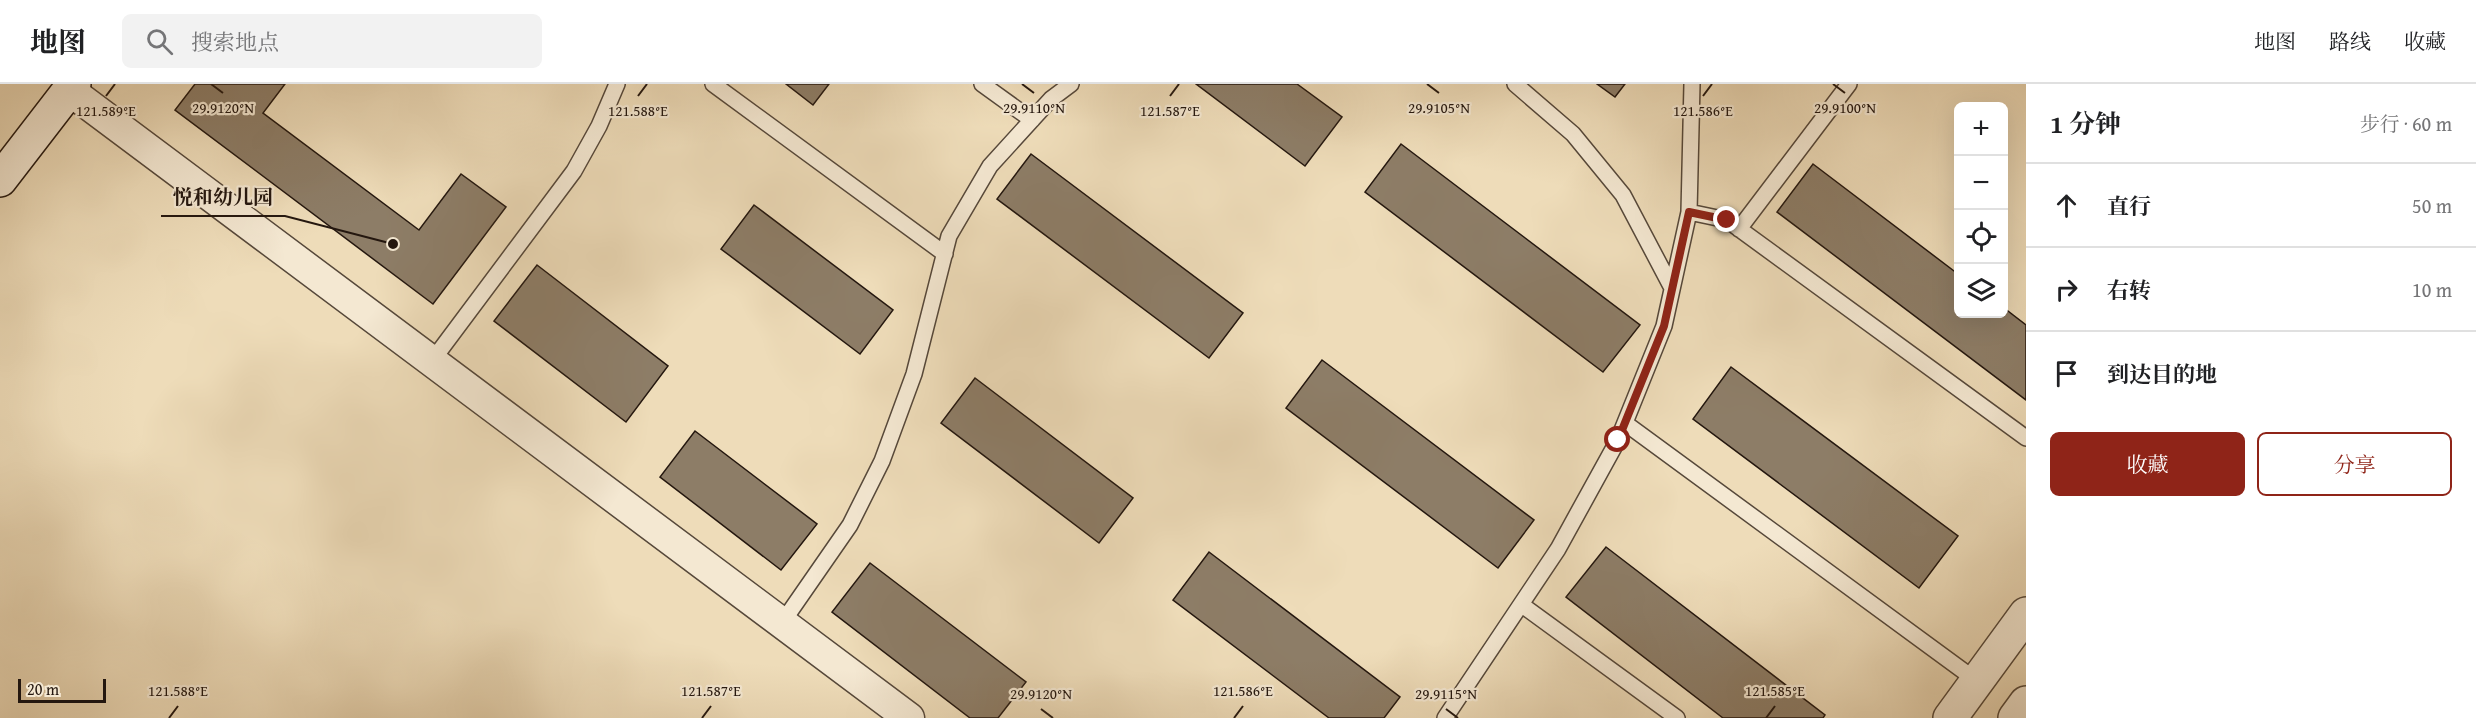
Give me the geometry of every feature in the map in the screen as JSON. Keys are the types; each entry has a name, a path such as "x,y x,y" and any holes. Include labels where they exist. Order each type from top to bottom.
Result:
{"street":[{"path":"0,180 72,87 432,361 909,718"},
{"path":"1950,718 2026,614"},
{"path":"2015,718 2026,703"}],"lane":[{"path":"432,361 574,171 599,126 616,84"},
{"path":"712,84 945,254"},
{"path":"982,84 1032,120"},
{"path":"782,623 850,525 882,462 914,374 949,236 990,166 1051,99 1071,84"},
{"path":"1515,84 1573,134 1623,195 1672,288"},
{"path":"1445,718 1558,549 1618,440 1664,326 1689,212 1692,84"},
{"path":"1739,229 1849,84"},
{"path":"1689,212 1727,220 2026,438"},
{"path":"1625,423 1977,681"},
{"path":"1522,605 1677,718"}],"building":[{"path":"195,84 285,84 263,113 419,230 461,174 506,207 433,304 175,110"},
{"path":"786,84 829,84 813,105"},
{"path":"1196,84 1297,84 1342,117 1305,166"},
{"path":"1597,84 1625,84 1615,97"},
{"path":"1401,144 1640,325 1603,372 1365,192"},
{"path":"1031,154 1243,313 1209,358 997,199"},
{"path":"1813,164 1954,271 1954,318 2008,318 2008,311 2026,325 2026,400 1777,212"},
{"path":"754,205 893,310 860,354 721,249"},
{"path":"537,265 668,366 626,422 494,321"},
{"path":"1322,360 1534,520 1498,568 1286,408"},
{"path":"1731,367 1958,536 1919,588 1693,419"},
{"path":"975,378 1133,498 1099,543 941,423"},
{"path":"695,431 817,524 781,570 660,477"},
{"path":"1606,547 1825,715 1823,718 1723,718 1566,597"},
{"path":"1209,552 1400,697 1384,718 1329,718 1173,600"},
{"path":"870,563 1026,682 998,718 970,718 832,612"}],"place":[{"name":"悦和幼儿园","path":"393,244"}],"route":[{"path":"1618,440 1664,326 1689,212 1727,220"}]}
